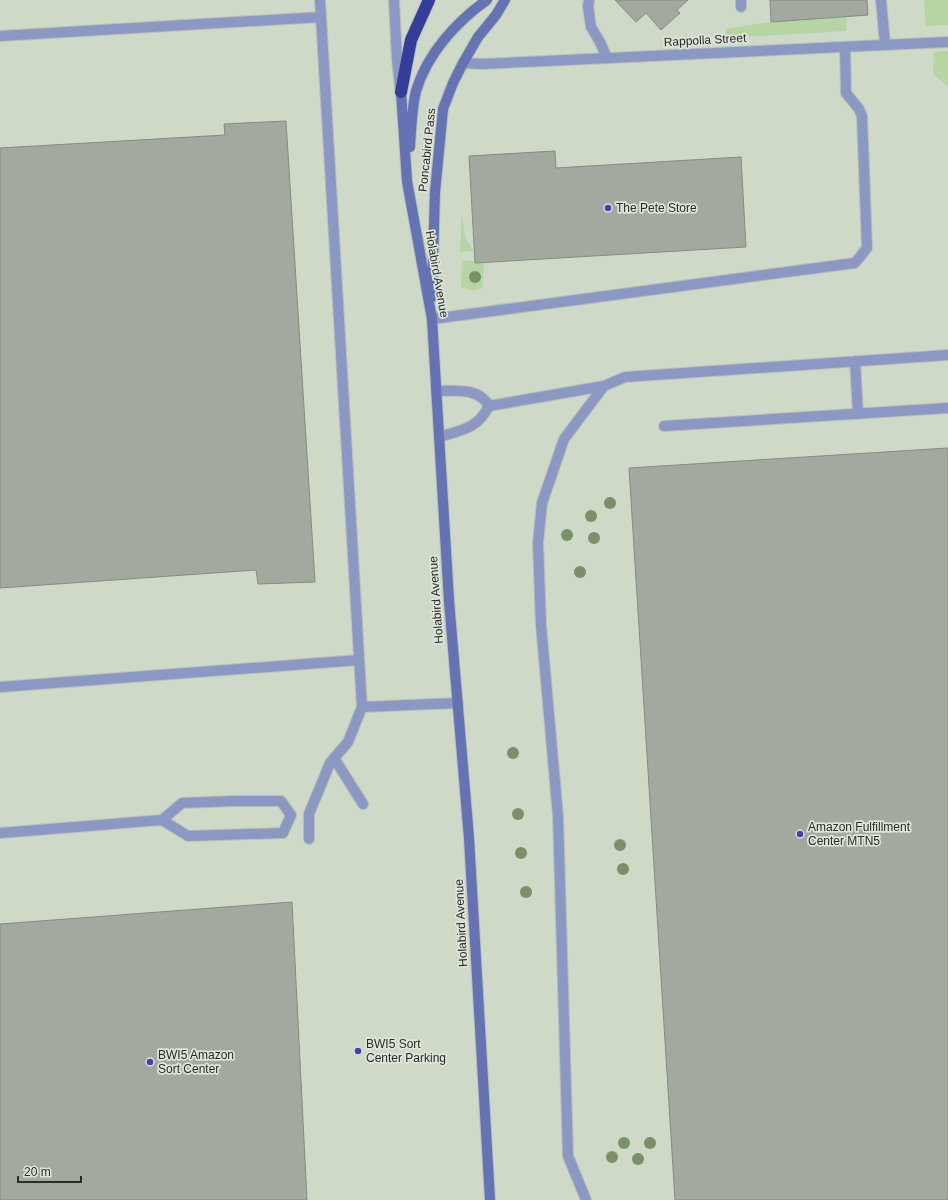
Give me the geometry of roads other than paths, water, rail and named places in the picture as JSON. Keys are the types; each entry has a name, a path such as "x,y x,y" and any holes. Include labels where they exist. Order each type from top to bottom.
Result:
{"highway":[{"path":"401,92 411,40 429,0"}],"main road":[{"name":"Poncabird Pass","path":"407,181 416,93 424,70 454,29 477,7 487,0"},
{"name":"Poncabird Pass","path":"432,319 434,192 443,109 463,63 478,37 505,0"},
{"name":"Holabird Avenue","path":"401,92 407,181 432,319 449,601 469,838 490,1200"}],"street":[{"path":"309,838 309,814 330,763 348,742 362,707 320,0"},
{"name":"Holabird Avenue","path":"394,0 397,60 401,92"},
{"path":"589,0 588,6 591,27 607,58"},
{"path":"881,0 885,44"},
{"path":"0,36 321,16"},
{"name":"Rappolla Street","path":"463,63 482,64 948,42"},
{"path":"432,319 856,263 867,248 862,116 846,93 845,46"},
{"path":"489,406 604,386 625,377 948,355"},
{"path":"855,361 858,414"},
{"path":"586,1200 568,1156 558,816 541,626 538,543 542,503 564,439 604,386"},
{"path":"436,391 467,391 479,394 486,400 489,406"},
{"path":"439,437 467,429 484,416 489,406"},
{"path":"664,426 948,408"},
{"path":"0,687 359,660"},
{"path":"362,707 458,703"},
{"path":"334,758 363,804"},
{"path":"0,833 162,820 182,803 281,801 292,815"},
{"path":"292,815 309,814"},
{"path":"162,820 188,836 283,833 292,815"}],"place":[{"name":"The Pete Store","path":"608,208"},
{"name":"Amazon Fulfillment Center MTN5","path":"800,834"},
{"name":"BWI5 Sort Center Parking","path":"358,1051"},
{"name":"BWI5 Amazon Sort Center","path":"150,1062"}]}
